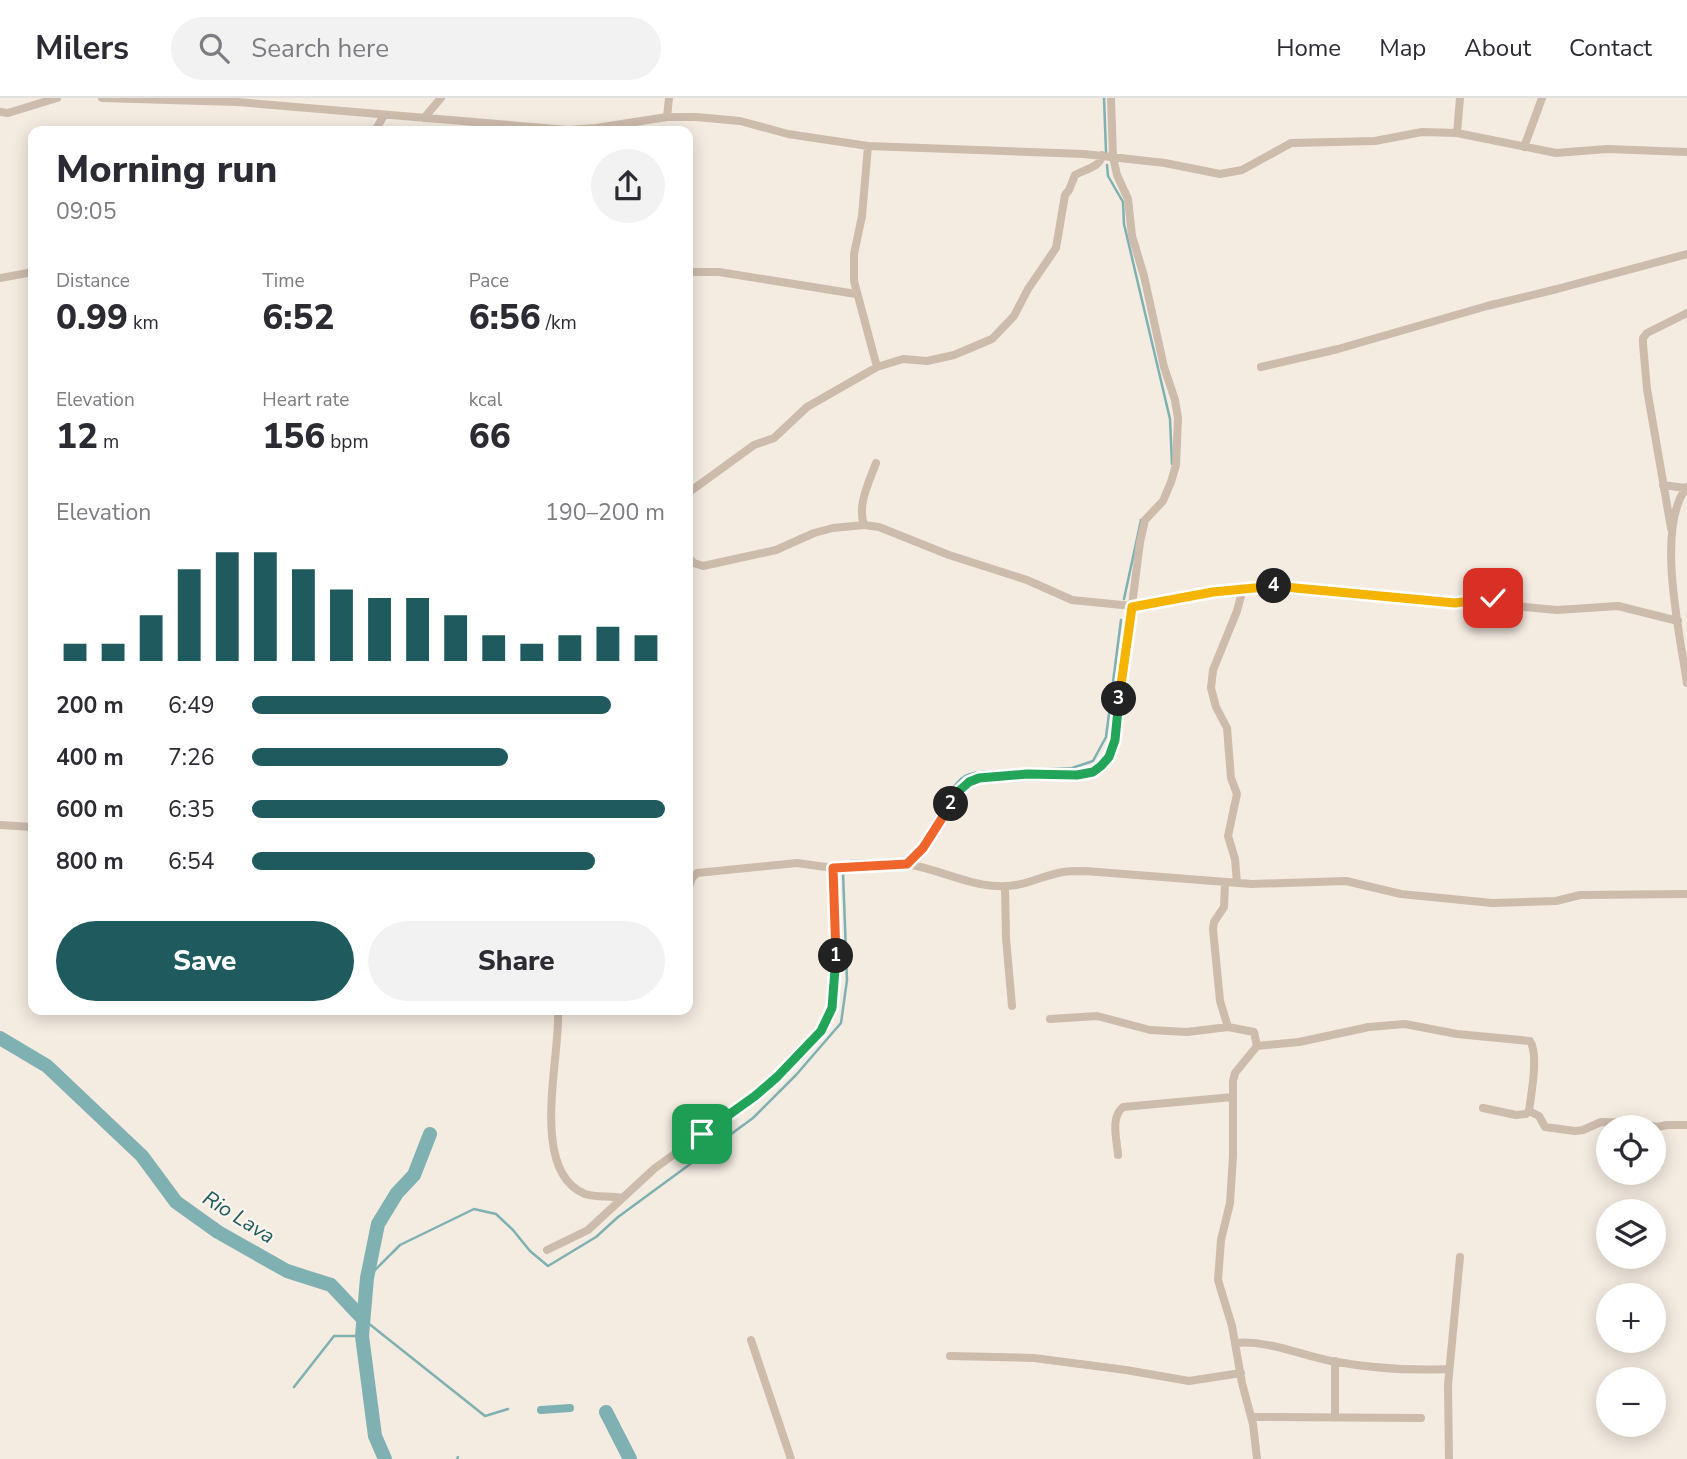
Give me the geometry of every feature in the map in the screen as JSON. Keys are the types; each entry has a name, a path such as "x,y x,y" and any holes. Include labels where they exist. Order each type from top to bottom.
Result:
{"street":[{"path":"0,112 8,113 57,98"},
{"path":"102,98 237,102 520,126"},
{"path":"424,118 441,98"},
{"path":"667,117 669,98"},
{"path":"907,864 923,848 959,791 969,782 979,778 1027,774 1077,775 1093,772 1109,757 1115,740 1135,573 1145,520 1163,501 1176,465 1178,418 1132,236 1128,199 1116,175 1111,98"},
{"path":"1457,133 1460,98"},
{"path":"1524,147 1542,98"},
{"path":"378,126 384,115"},
{"path":"609,126 667,117 740,121 788,134 868,146 1102,155 1165,163 1198,171 1233,173 1251,167 1291,143 1375,141 1422,132 1457,133 1556,153 1607,149 1687,152"},
{"path":"868,146 862,216 854,254 856,294 877,367"},
{"path":"693,489 754,445 774,438 807,407 877,367 903,359 927,361 954,355 986,343 1007,326 1056,248 1065,195 1073,178 1078,172 1095,166 1102,155"},
{"path":"1261,367 1338,349 1487,306 1687,254"},
{"path":"693,272 729,274 856,294"},
{"path":"0,278 28,273"},
{"path":"1687,313 1647,333 1643,338 1647,389 1671,528 1672,569 1687,683"},
{"path":"864,526 864,498 876,463"},
{"path":"1663,485 1686,487 1671,528"},
{"path":"693,562 702,566 776,550 814,533 833,528 864,526 879,527 949,555 1027,580 1072,600 1132,607 1243,588 1276,586 1455,603 1493,598 1525,607 1557,610 1618,606 1678,621"},
{"path":"1237,883 1235,859 1228,841 1237,794 1231,778 1227,728 1211,688 1213,670 1237,611 1243,588"},
{"path":"0,825 28,827"},
{"path":"693,877 697,873 797,863 833,868 907,864 930,868 977,883 1005,886 1032,882 1063,872 1085,871 1225,883 1346,881 1401,894 1517,904 1556,901 1580,895 1687,894"},
{"path":"547,1250 589,1230 655,1168 755,1096 787,1068 825,1026 832,1008 836,971 833,868"},
{"path":"1225,883 1224,907 1214,922 1213,929 1220,1001 1228,1027"},
{"path":"1005,886 1012,1006"},
{"path":"558,1015 550,1117 559,1165 568,1183 585,1194 622,1198"},
{"path":"1049,1019 1097,1016 1150,1030 1187,1032 1228,1027 1254,1032 1258,1046"},
{"path":"1258,1459 1236,1343 1218,1280 1217,1266 1230,1203 1235,1073 1258,1046 1299,1042 1369,1027 1405,1024 1457,1034 1529,1040 1534,1047 1534,1059 1529,1111"},
{"path":"1118,1155 1115,1119 1123,1107 1233,1097"},
{"path":"1483,1108 1516,1115 1529,1111"},
{"path":"1529,1111 1539,1116 1545,1127 1575,1131 1601,1122 1638,1123 1657,1127 1687,1125"},
{"path":"1449,1459 1449,1369 1460,1257"},
{"path":"751,1340 791,1459"},
{"path":"1236,1343 1258,1343 1335,1361 1400,1370 1449,1369"},
{"path":"950,1356 1034,1359 1189,1381 1241,1373"},
{"path":"1335,1361 1335,1418"},
{"path":"1251,1417 1421,1418"}],"waterway":[{"path":"1104,98 1106,152"},
{"path":"1107,165 1108,176 1123,202 1124,224 1170,419 1172,464"},
{"path":"1124,599 1141,520"},
{"path":"1005,771 1072,768 1093,761 1106,737 1121,620"},
{"path":"925,838 948,795 960,780 973,773 998,771"},
{"path":"845,864 850,861 898,860 910,857"},
{"path":"367,1278 400,1245 474,1209 496,1214 530,1251 548,1266 596,1237 618,1217 753,1118 796,1075 841,1023 847,980 843,872"},
{"name":"Rio Lava","path":"0,1038 47,1066 142,1156 176,1202 218,1232 287,1271 331,1285 363,1319"},
{"path":"385,1459 375,1436 362,1336 367,1278 378,1224 397,1193 414,1175 430,1134"},
{"path":"363,1319 485,1416 508,1409"},
{"path":"294,1387 334,1336 362,1336"},
{"path":"541,1410 570,1408"},
{"path":"606,1412 630,1459"}],"route":[{"path":"702,1134 731,1115 777,1077 821,1031 827,1021 832,1008 836,971 833,868 907,864 923,848 959,791 969,782 979,778 1027,774 1077,775 1093,772 1109,757 1115,740 1132,607 1259,586 1455,603 1493,598"}]}
